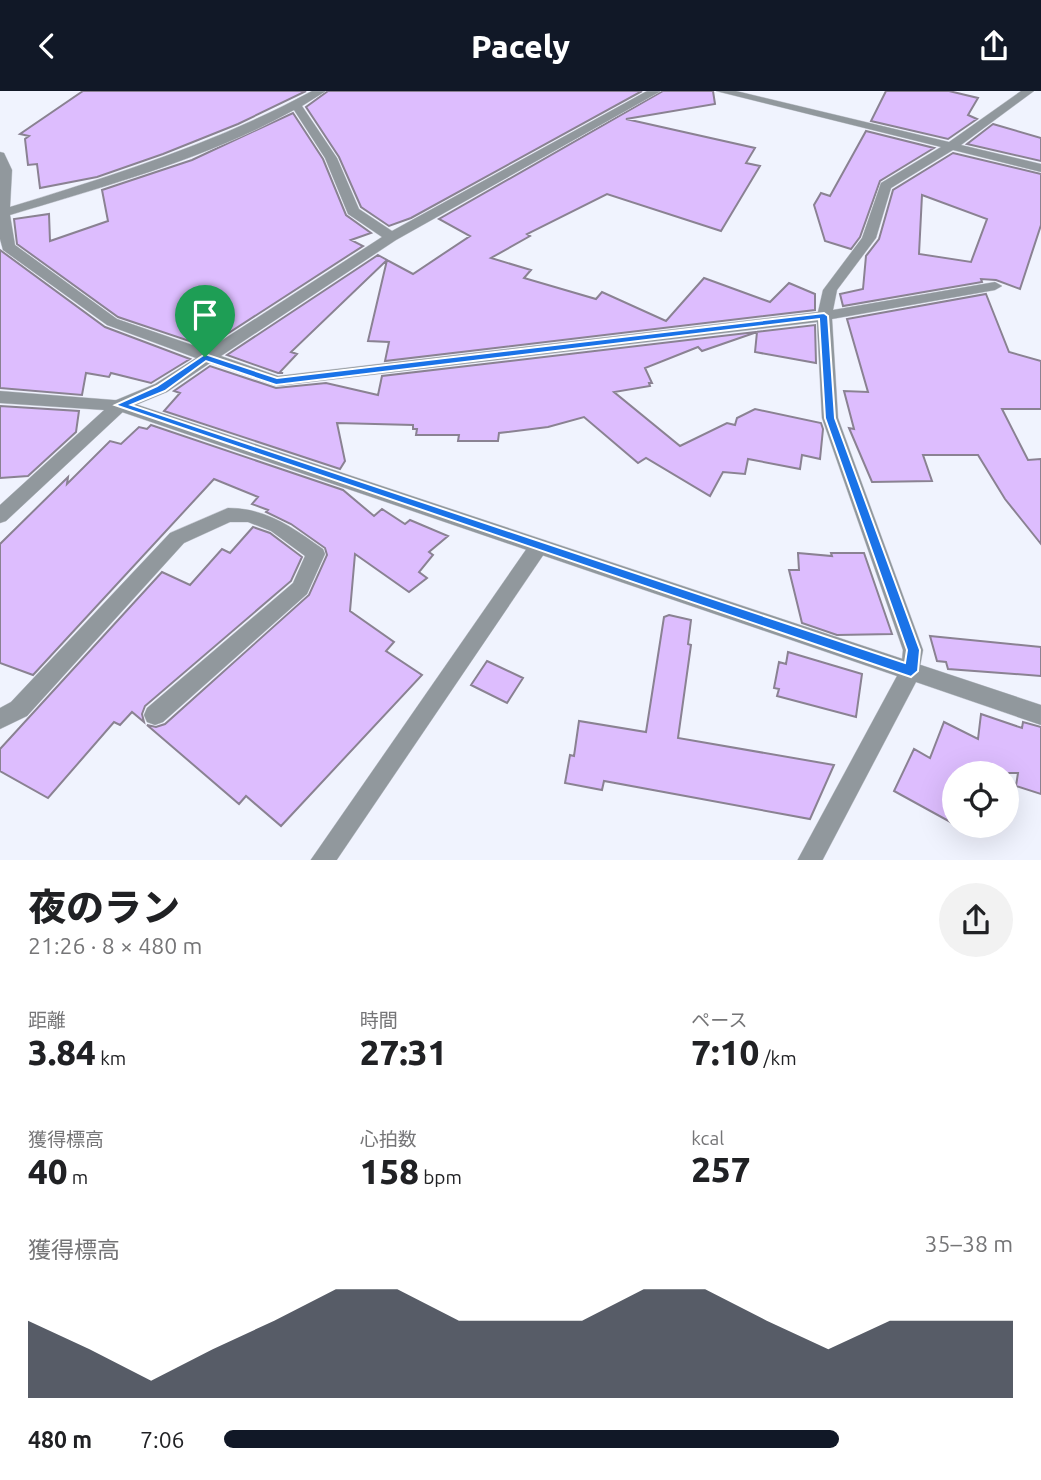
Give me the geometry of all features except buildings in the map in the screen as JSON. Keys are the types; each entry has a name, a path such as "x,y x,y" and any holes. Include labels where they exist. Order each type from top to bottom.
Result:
{"street":[{"path":"1,214 150,168 218,141 320,91"},
{"path":"0,516 120,405 161,388 390,237 655,91"},
{"path":"722,91 1041,168"},
{"path":"809,860 911,671 914,650 830,418 824,316 831,290 869,238 885,186 950,147 1018,93"},
{"path":"296,105 331,158 353,211 390,237"},
{"path":"0,156 6,170 1,214 8,247 112,322 276,381 824,316 995,286"},
{"path":"0,397 120,405 1041,715"},
{"path":"0,719 19,709 177,538 228,515 249,515 276,526 316,554 300,588 155,715"},
{"path":"322,860 539,546"}],"route":[{"path":"824,316 830,418 914,650 911,671 120,405 161,388 205,357 276,381 824,316"}]}
